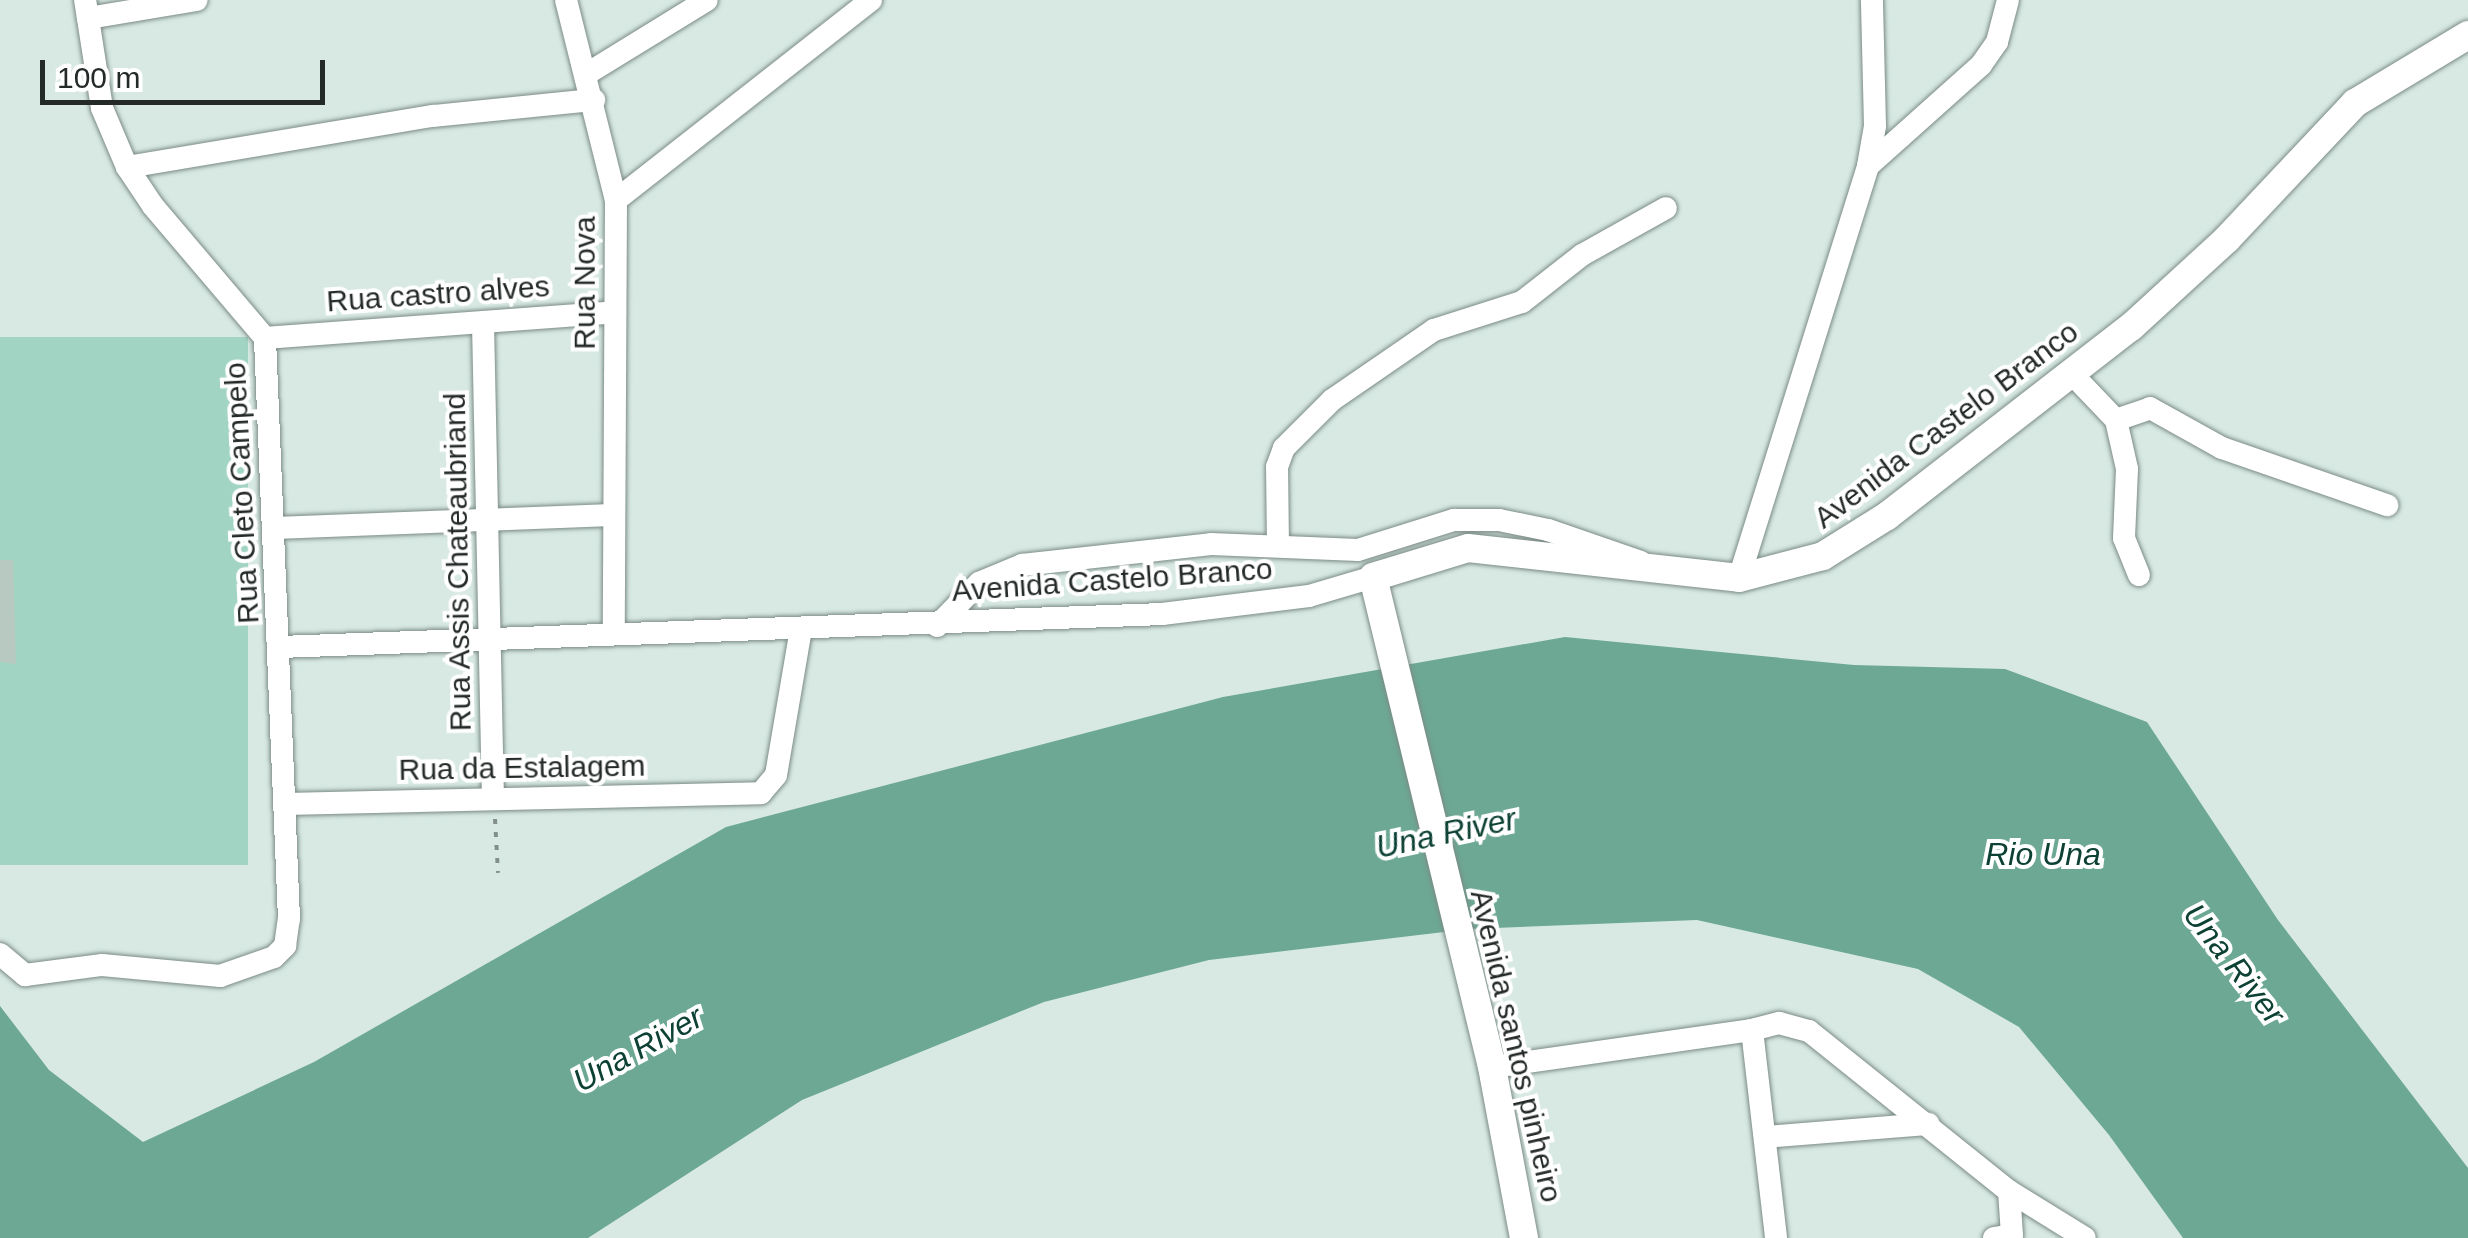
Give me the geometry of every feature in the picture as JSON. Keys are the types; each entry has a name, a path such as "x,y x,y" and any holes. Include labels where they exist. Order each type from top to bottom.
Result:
{"street":[{"path":"87,9 197,0"},
{"path":"566,0 616,200"},
{"path":"585,75 707,0"},
{"name":"Rua Nova","path":"614,631 616,200 872,0"},
{"path":"1739,578 1868,166 1875,126 1872,0"},
{"path":"1868,166 1981,65 1997,42 2008,0"},
{"name":"Rua Cleto Campelo","path":"0,954 12,966 37,976 102,965 220,976 274,957 285,946 289,919 265,338 152,206 127,167 102,108 87,9"},
{"name":"Avenida Castelo Branco","path":"280,647 614,631 938,626 1226,610 1377,590 1440,552 1492,548 1739,578 1788,569 1850,541 2072,374 2227,239 2355,103 2468,35"},
{"path":"127,167 433,116 594,100"},
{"path":"1278,546 1276,466 1284,448 1332,400 1434,330 1522,302 1582,255 1666,208"},
{"name":"Rua castro alves","path":"265,338 615,312"},
{"name":"Rua Assis Chateaubriand","path":"483,323 493,799"},
{"path":"2072,374 2116,420 2127,469 2124,538 2138,574"},
{"path":"2116,420 2150,408 2222,448 2387,505"},
{"path":"274,528 614,515"},
{"name":"Avenida Castelo Branco","path":"938,626 979,583 1022,565 1211,544 1358,550 1416,529 1488,519 1572,536 1653,568"},
{"name":"Avenida santos pinheiro","path":"1377,590 1492,1067 1524,1238"},
{"name":"Rua da Estalagem","path":"285,804 760,792 776,774 801,628"},
{"path":"1492,1067 1780,1023 1809,1031 2008,1191 2085,1238"},
{"path":"1752,1030 1776,1238"},
{"path":"1765,1137 1928,1124"},
{"path":"2006,1237 2008,1191"}],"path":[{"path":"493,799 498,872"}],"shaded area":[{"path":"0,337 248,337 248,865 0,865"}],"water":[{"name":"Rio Una","path":"1565,637 1854,665 2005,669 2147,722 2278,920 2468,1168 2468,1238 2183,1238 2109,1135 2019,1027 1918,969 1697,920 1469,929 1209,960 1044,1002 802,1100 588,1238 0,1238 0,1006 49,1070 143,1142 314,1062 726,827 1223,697"}],"building":[{"path":"0,560 13,560 16,664 0,662"}],"water label":[{"name":"Una River","path":"1446,833"},
{"name":"Una River","path":"2234,964"},
{"name":"Una River","path":"638,1049"}]}
